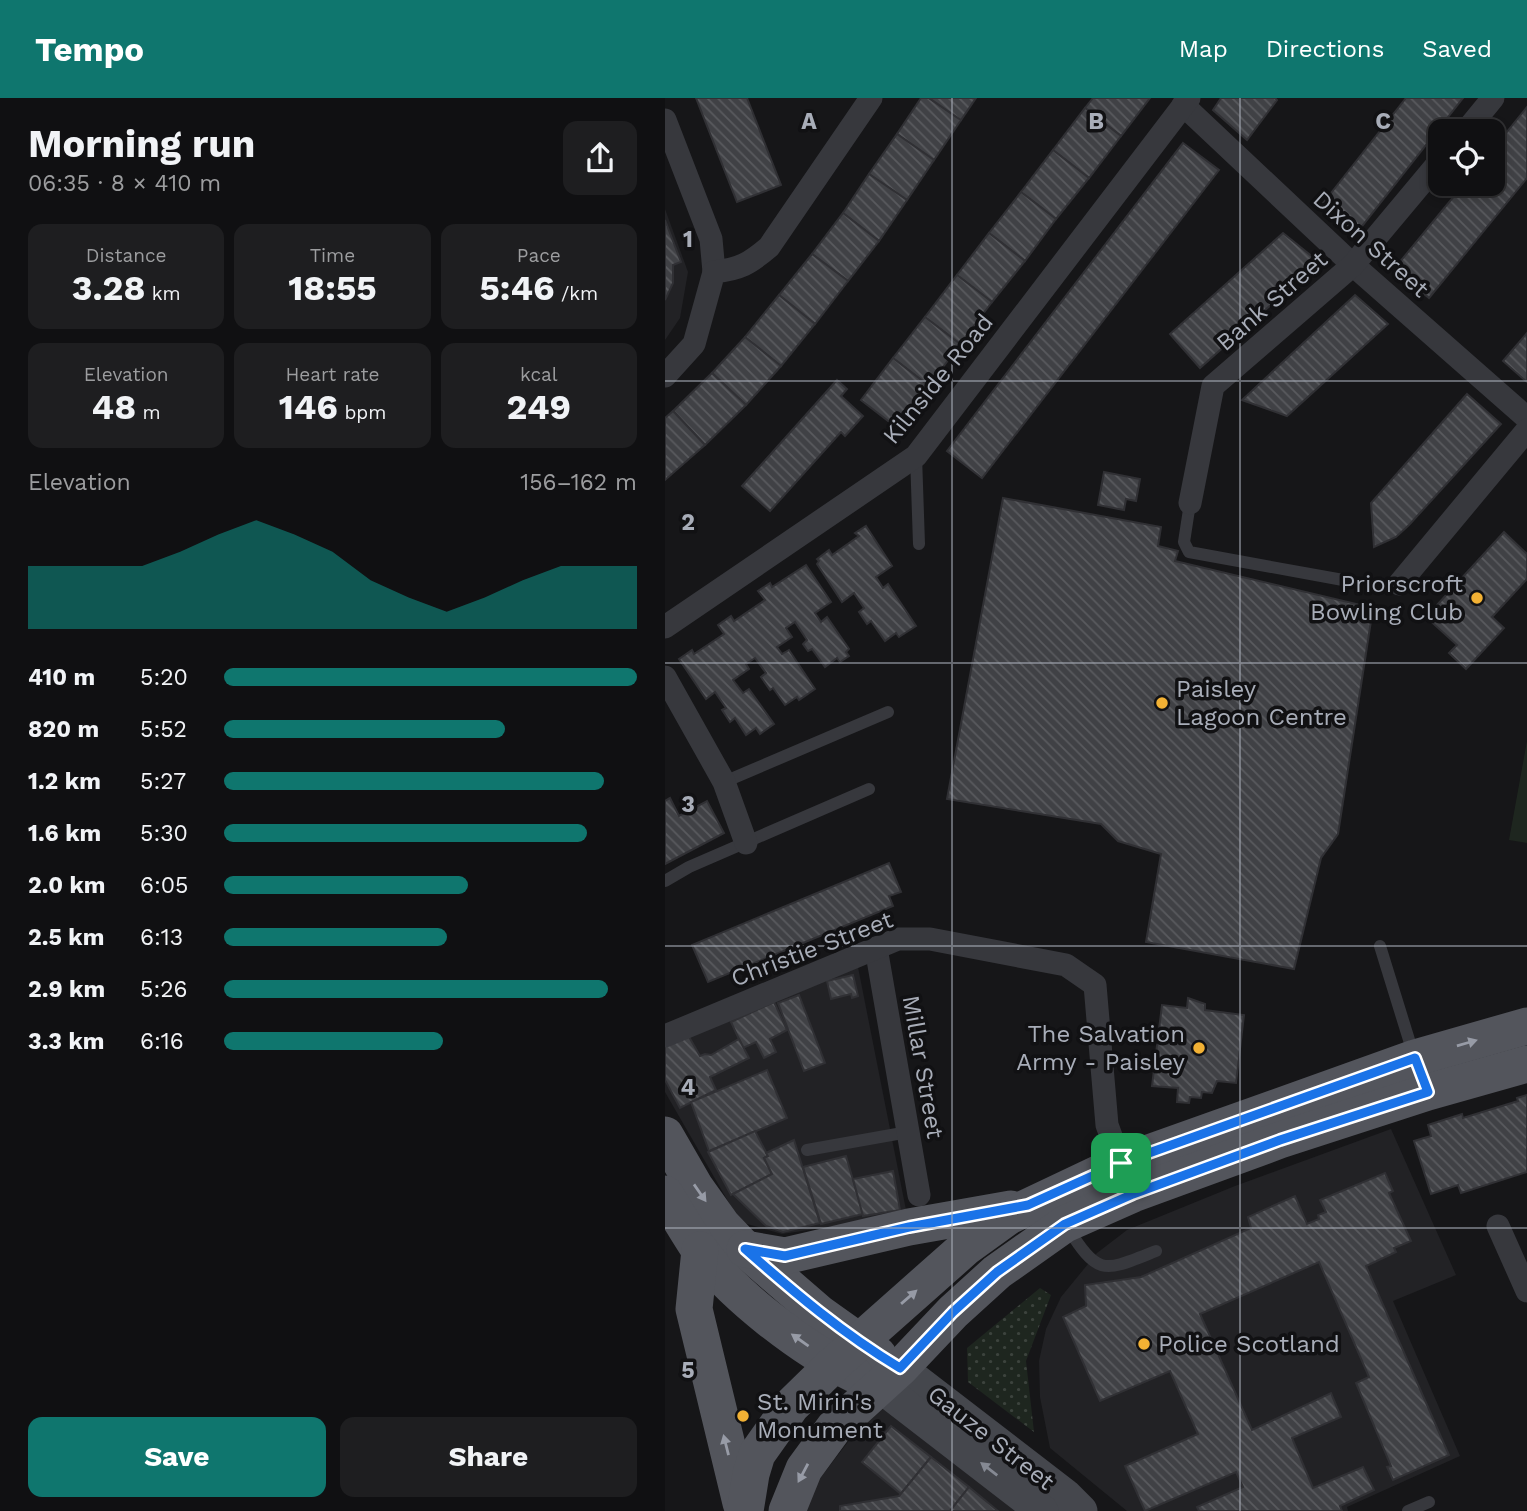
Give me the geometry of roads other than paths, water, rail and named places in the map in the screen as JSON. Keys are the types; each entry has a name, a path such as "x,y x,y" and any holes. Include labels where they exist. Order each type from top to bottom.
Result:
{"main road":[{"path":"745,1249 785,1256 909,1227 1028,1205 1280,1140 1527,1026"},
{"path":"1421,1075 1527,1064"},
{"path":"669,1165 745,1249 819,1313 846,1353"},
{"path":"669,1165 700,1250 750,1301 782,1328 846,1353 890,1377"},
{"path":"787,1511 804,1469 834,1428 997,1272 1127,1179"},
{"path":"744,1511 757,1454 791,1406 846,1353 966,1247 987,1230 1028,1205"},
{"path":"700,1250 694,1309 744,1511"}],"street":[{"path":"714,272 736,270 769,247 871,98"},
{"path":"1476,119 1493,98"},
{"name":"Dixon Street","path":"1186,101 1353,265 1527,418"},
{"name":"Kilnside Road","path":"665,627 916,456 1186,101"},
{"path":"665,120 711,239 714,272 694,344 665,376"},
{"name":"Bank Street","path":"1190,503 1213,386 1353,265 1428,176"},
{"path":"1399,584 1527,430"},
{"path":"665,677 725,782 746,843"},
{"name":"Christie Street","path":"665,1036 898,939 930,939 990,948 1066,965 1095,985 1107,1125 1127,1179"},
{"name":"Millar Street","path":"876,948 919,1195"},
{"path":"1498,1226 1527,1291"},
{"name":"Gauze Street","path":"890,1377 1042,1511"},
{"name":"Gauze Street","path":"890,1377 1065,1495 1081,1511"}],"lane":[{"path":"916,456 919,544"},
{"path":"1190,503 1184,542 1189,552 1343,580"},
{"path":"725,782 888,712"},
{"path":"665,881 689,867 869,789"},
{"path":"1380,946 1421,1075"},
{"path":"807,1150 908,1132"},
{"path":"1065,1224 1084,1254 1095,1264 1115,1267 1156,1251"},
{"path":"1408,1511 1429,1502"}],"place":[{"name":"Priorscroft Bowling Club","path":"1477,598"},
{"name":"Paisley Lagoon Centre","path":"1162,703"},
{"name":"The Salvation Army - Paisley","path":"1199,1048"},
{"name":"Police Scotland","path":"1144,1344"},
{"name":"St. Mirin's Monument","path":"743,1416"}]}
